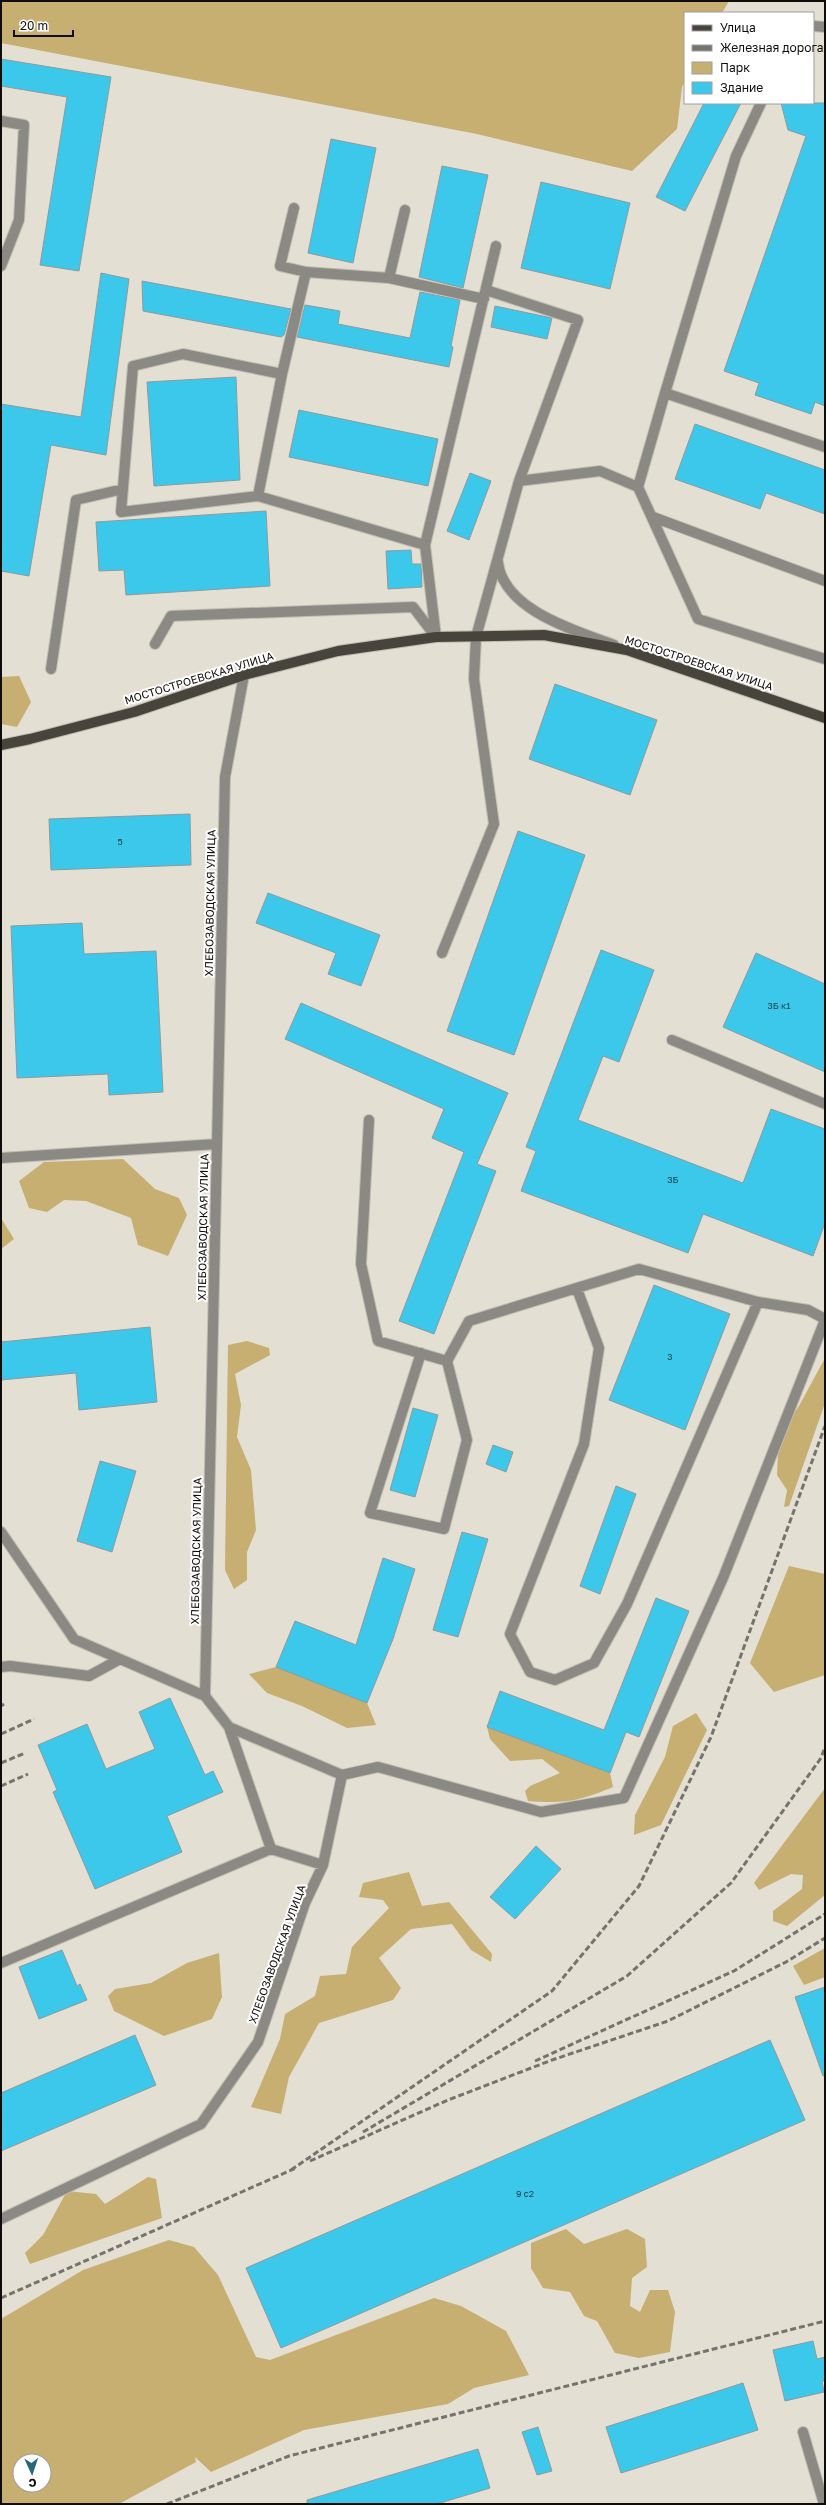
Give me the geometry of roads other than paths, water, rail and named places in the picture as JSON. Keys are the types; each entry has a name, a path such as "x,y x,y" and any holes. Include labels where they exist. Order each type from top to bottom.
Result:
{"main road":[{"name":"МОСТОСТРОЕВСКАЯ УЛИЦА","path":"1,745 134,712 244,674 338,651 436,638 544,635 627,650 825,718"}],"street":[{"path":"814,26 825,26"},
{"path":"638,487 664,393 736,156 761,104"},
{"path":"1,121 24,124 20,220 1,266"},
{"path":"294,208 280,266 306,272 389,278 485,294 578,320 519,481 476,637 474,679 494,824 442,953"},
{"path":"389,278 406,210"},
{"path":"436,638 425,546 496,246"},
{"path":"258,496 282,374 306,272"},
{"path":"282,374 183,354 133,366 121,512 258,496 425,546"},
{"path":"664,393 825,447"},
{"path":"519,481 600,471 638,487 653,517 698,619 825,658"},
{"path":"51,669 76,500 123,489"},
{"path":"653,517 825,581"},
{"path":"498,558 499,575 518,599 542,615 627,650"},
{"path":"155,644 171,616 412,607 436,638"},
{"name":"ХЛЕБОЗАВОДСКАЯ УЛИЦА","path":"205,1696 225,777 244,674"},
{"path":"672,1040 825,1104"},
{"path":"369,1120 361,1264 378,1341 447,1361"},
{"path":"1,1158 217,1144"},
{"path":"229,1727 342,1775 378,1766 541,1812 624,1798 723,1578 825,1319 808,1310 758,1302 639,1268 577,1289 469,1321 447,1361 467,1440 444,1529 370,1513 421,1353"},
{"path":"577,1289 599,1348 584,1444 510,1634 530,1672 555,1680 594,1663 627,1604 758,1302"},
{"path":"1,1532 74,1639 205,1696 229,1727 272,1849"},
{"path":"1,1667 10,1666 89,1676 120,1659"},
{"name":"ХЛЕБОЗАВОДСКАЯ УЛИЦА","path":"1,2219 201,2124 258,2042 306,1903 323,1865 342,1775"},
{"path":"1,1963 272,1849 323,1865"},
{"path":"804,2432 824,2504"}],"railway":[{"path":"291,2170 552,1991 639,1886 711,1737 825,1426"},
{"path":"1,1734 34,1719"},
{"path":"363,2132 627,1976 731,1883 821,1758 825,1747"},
{"path":"1,1763 25,1753"},
{"path":"1,1786 28,1774"},
{"path":"535,2061 734,1971 825,1914"},
{"path":"310,2161 448,2100 552,2060 668,2021 786,1962 825,1938"},
{"path":"1,2298 296,2168"},
{"path":"167,2504 289,2456 825,2321"}]}
